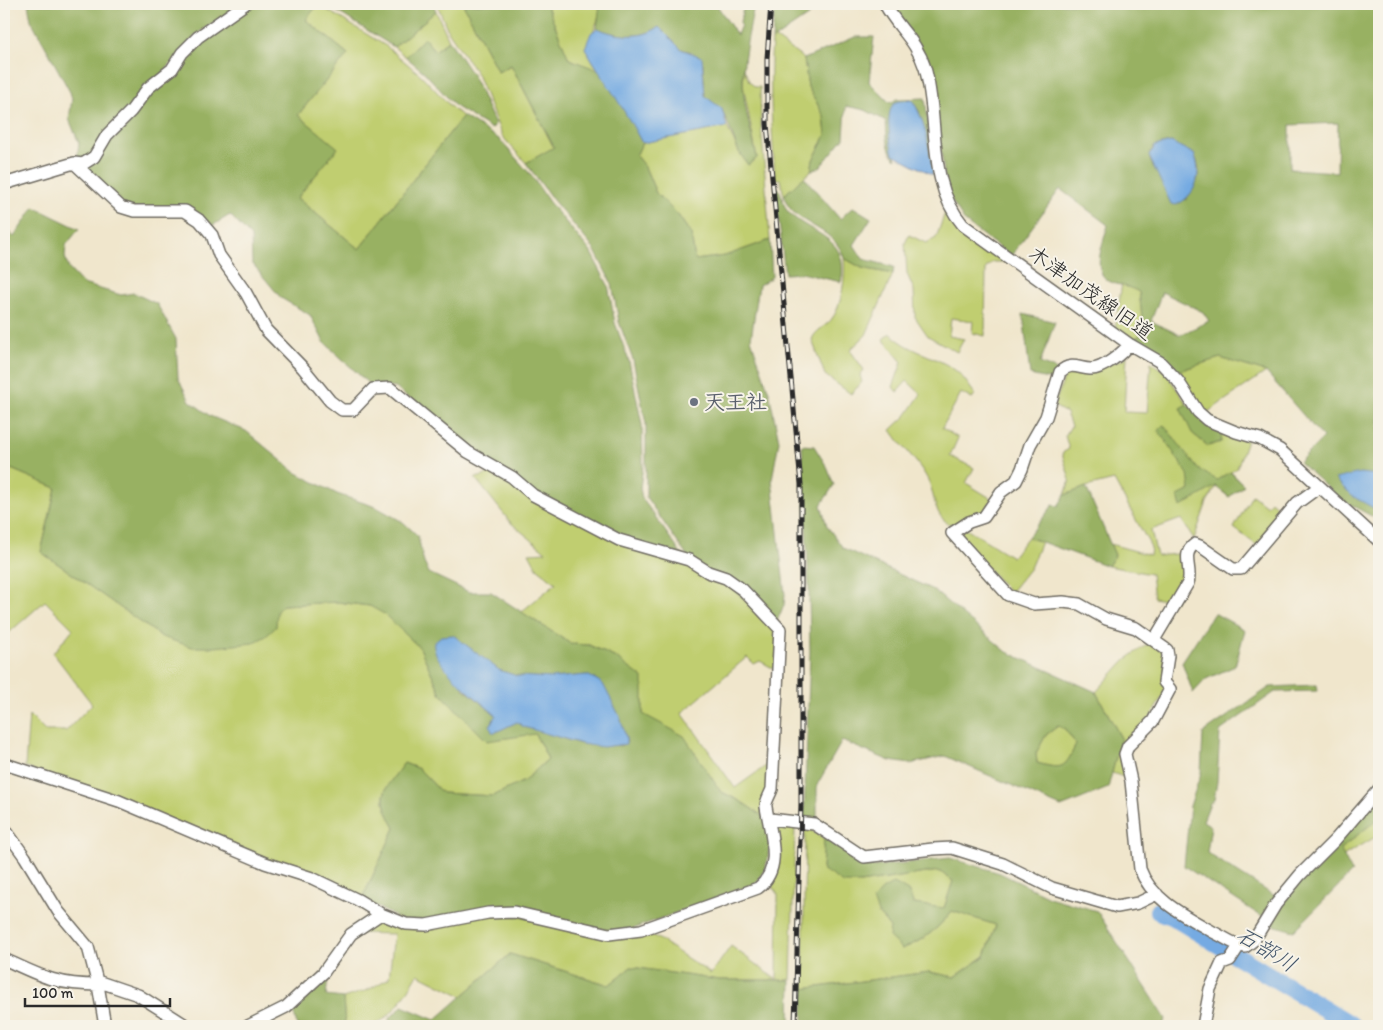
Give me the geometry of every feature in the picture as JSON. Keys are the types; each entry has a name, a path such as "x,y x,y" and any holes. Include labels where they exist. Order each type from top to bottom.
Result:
{"street":[{"path":"4,184 74,163 83,164 94,157 107,135 131,111 148,88 172,69 182,53 198,37 245,4"},
{"name":"木津加茂線旧道","path":"885,4 910,37 922,60 927,79 941,182 944,194 955,216 976,236 1129,344 1168,369 1194,407 1207,420 1267,442 1288,457 1379,541"},
{"path":"4,768 8,765 119,801 265,863 338,889 381,914 406,924 420,925 488,913 514,912 609,934 642,930 740,896 762,885 768,877 773,861 774,844 766,806 772,789 780,629 748,596 726,578 708,572 688,560 619,540 538,498 512,477 468,452 390,388 381,386 373,389 353,410 342,410 323,395 303,368 266,330 246,293 219,255 212,235 199,220 185,211 134,211 121,207 74,163"},
{"path":"1129,344 1120,356 1092,370 1074,366 1060,372 1046,417 1025,454 1022,469 1016,481 1001,492 984,517 964,524 952,533 999,585 1015,599 1034,604 1068,602 1079,604 1106,619 1131,625 1168,652 1164,682 1170,689 1150,727 1128,746 1125,754 1131,781 1140,869 1145,880 1157,894 1182,914 1238,948 1245,947 1254,940 1276,904 1294,882 1314,859 1335,840 1379,789"},
{"path":"1154,640 1188,583 1190,576 1186,555 1193,545 1200,546 1233,569 1241,570 1292,508 1319,487"},
{"path":"770,819 814,824 864,857 933,848 952,848 1003,864 1052,888 1117,907 1138,904 1157,894"},
{"path":"4,828 25,857 58,911 88,947 98,983 105,1026"},
{"path":"248,1026 286,1007 323,973 351,934 381,914"},
{"path":"1204,1026 1210,989 1222,963 1230,960 1238,948"},
{"path":"4,959 51,981 71,985 98,983 138,995 187,1026"}],"green space":[{"path":"28,4 241,4 196,35 97,149 80,162 77,158 79,143 69,119 72,99 70,92 31,20"},
{"path":"250,4 318,4 306,20 348,54 298,115 338,148 297,198 359,249 463,116 499,139 531,175 549,202 590,251 608,285 615,323 629,361 642,425 643,466 640,488 642,498 682,555 620,537 543,498 485,460 396,388 371,386 324,342 310,315 281,298 252,263 251,237 230,215 210,227 194,211 135,209 117,202 83,167 150,90 200,39"},
{"path":"325,4 433,4 436,11 394,47"},
{"path":"437,4 463,4 498,72 511,65 554,148 526,163 502,136 477,74 448,31"},
{"path":"463,4 546,4 569,59 598,70 623,106 642,143 636,156 645,167 656,193 678,215 691,234 695,260 725,256 770,240 772,277 759,285 751,339 769,392 779,441 772,479 785,595 784,605 777,621 687,556 646,497 646,424 633,360 619,322 612,284 594,249 553,200 526,163 554,147 511,65 498,72"},
{"path":"546,4 600,4 597,22 585,48 598,70 569,60"},
{"path":"600,4 716,4 737,35 741,25 744,4 754,4 745,54 743,85 757,158 748,165 739,152 722,109 705,96 703,63 692,52 681,49 659,27 644,34 636,35 620,35 597,28"},
{"path":"775,4 818,4 818,9 772,40"},
{"path":"889,4 1379,4 1379,520 1340,499 1299,462 1323,438 1266,372 1220,358 1175,372 1131,341 1144,333 1139,292 1105,279 1101,273 1099,265 1101,248 1108,225 1060,189 1011,256 965,222 947,193 932,88","holes":["1338,123 1337,172 1290,169 1290,125","1171,142 1194,154 1199,173 1196,183 1186,200 1154,168 1150,159 1150,152 1157,146","1162,292 1203,312 1209,321 1180,335 1151,321"]},
{"path":"319,5 386,46 422,76 454,110 463,116 359,249 297,198 337,148 298,115 348,54 305,19"},
{"path":"436,11 449,40 435,51 424,38 406,57 394,47"},
{"path":"855,37 874,37 869,82 890,103 897,99 925,98 935,177 919,111 912,100 889,121 890,141 896,159 890,151 886,121 865,110 846,106 844,138 820,167 811,171 813,160 826,135 824,116 808,87 804,59"},
{"path":"424,38 435,51 449,40 473,76 495,124 492,129 456,107 425,73 406,57"},
{"path":"775,38 804,59 808,87 824,116 826,135 813,160 811,171 784,195 780,179 775,179 771,75 772,40"},
{"path":"744,69 749,81 755,87 760,87 770,240 725,256 695,260 691,234 678,215 656,193 645,167 636,156 642,143 727,127 739,152 748,165 757,158 743,85"},
{"path":"804,177 840,219 853,207 871,218 854,245 863,259 894,267 893,274 862,268 844,258 839,247 831,238 794,213 784,195"},
{"path":"775,186 780,192 786,210 789,213 828,239 835,246 840,255 842,267 841,282 801,273 785,274"},
{"path":"34,207 79,229 66,245 65,257 69,269 83,284 121,295 134,293 157,304 176,339 178,378 190,401 210,416 246,431 295,472 337,494 376,507 403,522 418,536 424,563 429,573 469,592 491,592 571,644 589,645 616,658 643,678 643,714 684,736 721,792 740,801 767,819 769,853 765,869 756,883 624,932 484,912 406,922 362,899 395,828 385,808 384,794 404,763 419,769 442,793 493,796 524,781 548,759 535,734 487,741 441,694 420,648 384,614 370,606 337,602 283,605 277,611 276,627 266,636 253,643 215,647 192,647 162,637 41,552 56,488 4,466 4,227 14,237","holes":["453,635 499,670 517,676 552,678 587,675 597,680 603,685 620,717 627,742 620,746 581,744 524,727 517,722 496,732 490,726 496,715 463,688"]},
{"path":"946,210 960,228 1006,262 993,262 986,268 985,336 972,333 973,321 951,318 949,336 964,339 957,352 928,336 915,317 914,290 907,274 905,243 909,235 926,243 936,238"},
{"path":"844,258 862,268 893,274 866,335 850,350 864,370 860,375 862,382 851,394 825,375 812,340 817,332 831,320 838,307 844,282"},
{"path":"1122,283 1139,291 1144,333 1131,341 1115,329"},
{"path":"1023,314 1055,322 1040,363 1057,370 1052,380 1030,375"},
{"path":"890,333 905,345 955,370 975,394 972,399 961,393 942,428 958,438 950,456 974,468 966,483 992,499 984,512 952,525 941,517 927,478 891,430 906,416 921,394 907,381 897,392 893,387 902,362 883,339"},
{"path":"1127,355 1124,412 1147,413 1151,362 1165,372 1187,404 1192,433 1208,446 1221,442 1222,432 1247,440 1237,468 1231,472 1244,485 1229,497 1216,487 1207,502 1194,539 1181,519 1151,530 1157,556 1185,553 1187,572 1175,602 1154,598 1151,574 1108,566 1115,555 1110,544 1150,555 1151,547 1114,480 1086,487 1065,495 1070,480 1062,453 1069,449 1065,436 1071,426 1066,413 1054,406 1066,373 1122,360"},
{"path":"1220,358 1266,372 1205,414 1175,372"},
{"path":"1187,404 1222,432 1221,442 1208,446 1192,433 1180,408"},
{"path":"1164,425 1198,469 1217,480 1230,472 1244,485 1229,497 1216,486 1181,507 1178,496 1190,490 1188,474 1158,430"},
{"path":"802,445 814,446 827,467 834,485 821,505 827,526 843,548 933,590 1007,652 1096,692 1121,738 1108,788 1061,807 945,756 910,764 890,761 842,741 817,785 817,823 804,818 810,652","holes":["1058,726 1065,729 1076,744 1066,763 1058,767 1037,763 1036,753 1046,735"]},
{"path":"4,466 56,488 41,552 162,637 277,611 283,605 337,602 370,606 384,613 420,648 441,694 535,734 548,759 524,781 493,796 442,793 419,769 404,763 384,794 385,808 395,828 362,899 25,767 29,715 45,731 66,731 92,704 53,653 73,629 45,601 4,637"},
{"path":"492,470 725,581 777,630 776,670 760,661 754,664 747,657 682,713 735,788 770,763 767,819 740,801 722,792 643,714 642,678 616,658 589,645 571,644 521,612 556,583 537,568 529,553 546,552 511,523 475,478 484,476"},
{"path":"1086,487 1115,555 1108,566 1028,537 1053,505 1058,506 1065,495"},
{"path":"1252,495 1267,506 1271,501 1284,513 1259,547 1234,528"},
{"path":"966,528 1012,557 1028,537 1041,542 1030,568 1010,593 963,540 961,533"},
{"path":"1214,613 1245,630 1235,666 1206,679 1193,693 1182,662"},
{"path":"1152,641 1163,648 1167,689 1148,721 1121,759 1124,777 1112,773 1121,738 1096,692 1125,660"},
{"path":"1317,685 1318,691 1275,692 1220,731 1214,800 1210,803 1203,821 1211,826 1207,853 1278,898 1264,918 1184,866 1190,806 1201,773 1203,733 1270,687"},
{"path":"1058,726 1065,729 1076,744 1069,759 1062,766 1058,767 1037,763 1036,753 1046,735"},
{"path":"1379,792 1379,818 1340,849 1352,872 1294,931 1265,923"},
{"path":"1379,818 1379,835 1343,856 1340,849"},
{"path":"776,825 795,826 791,980 777,980 778,895 769,882 777,852"},
{"path":"805,827 824,838 822,869 860,883 939,871 953,881 944,908 914,904 908,891 878,913 890,928 902,949 930,934 952,911 996,925 985,956 955,977 929,972 803,989"},
{"path":"824,838 868,867 950,858 1000,873 1049,897 1097,911 1166,1019 1162,1026 803,1026 803,989 929,972 955,977 985,956 996,925 952,911 930,933 902,949 889,937 890,928 878,913 873,900 882,890 894,883 908,891 914,904 944,908 953,881 939,871 860,883 843,883 822,869"},
{"path":"508,915 648,932 711,974 731,946 777,980 719,980 631,967 609,985 510,954 462,996 418,974 394,1010 381,1021 367,1026 345,1026 343,998 368,990 389,978 394,934 355,933 380,918"},
{"path":"510,954 609,985 631,967 719,980 791,980 790,1026 399,1026 388,1020 402,1006 435,1020"},
{"path":"329,969 326,996 343,998 345,1026 297,1026 292,1006"}],"water":[{"path":"659,27 681,49 702,57 705,96 722,109 727,127 642,143 585,48 591,33 597,28 620,35 636,35 644,34"},
{"path":"912,100 924,127 933,175 893,154 889,126 892,106 899,101"},
{"path":"1171,142 1194,154 1198,169 1198,177 1193,190 1189,196 1176,205 1171,204 1149,156 1155,146"},
{"path":"1360,473 1379,475 1379,511 1352,496 1335,479"},
{"path":"453,635 499,670 517,676 552,678 587,675 597,680 603,684 620,717 626,744 603,747 582,744 524,727 517,722 492,732 490,726 496,715 468,691 439,660 434,642 441,636"}],"waterway":[{"name":"石部川","path":"1158,911 1173,917 1353,1026"}],"railway":[{"path":"771,4 767,58 767,124 801,484 801,804 795,1026"}],"place":[{"name":"天王社","path":"694,402"}]}
